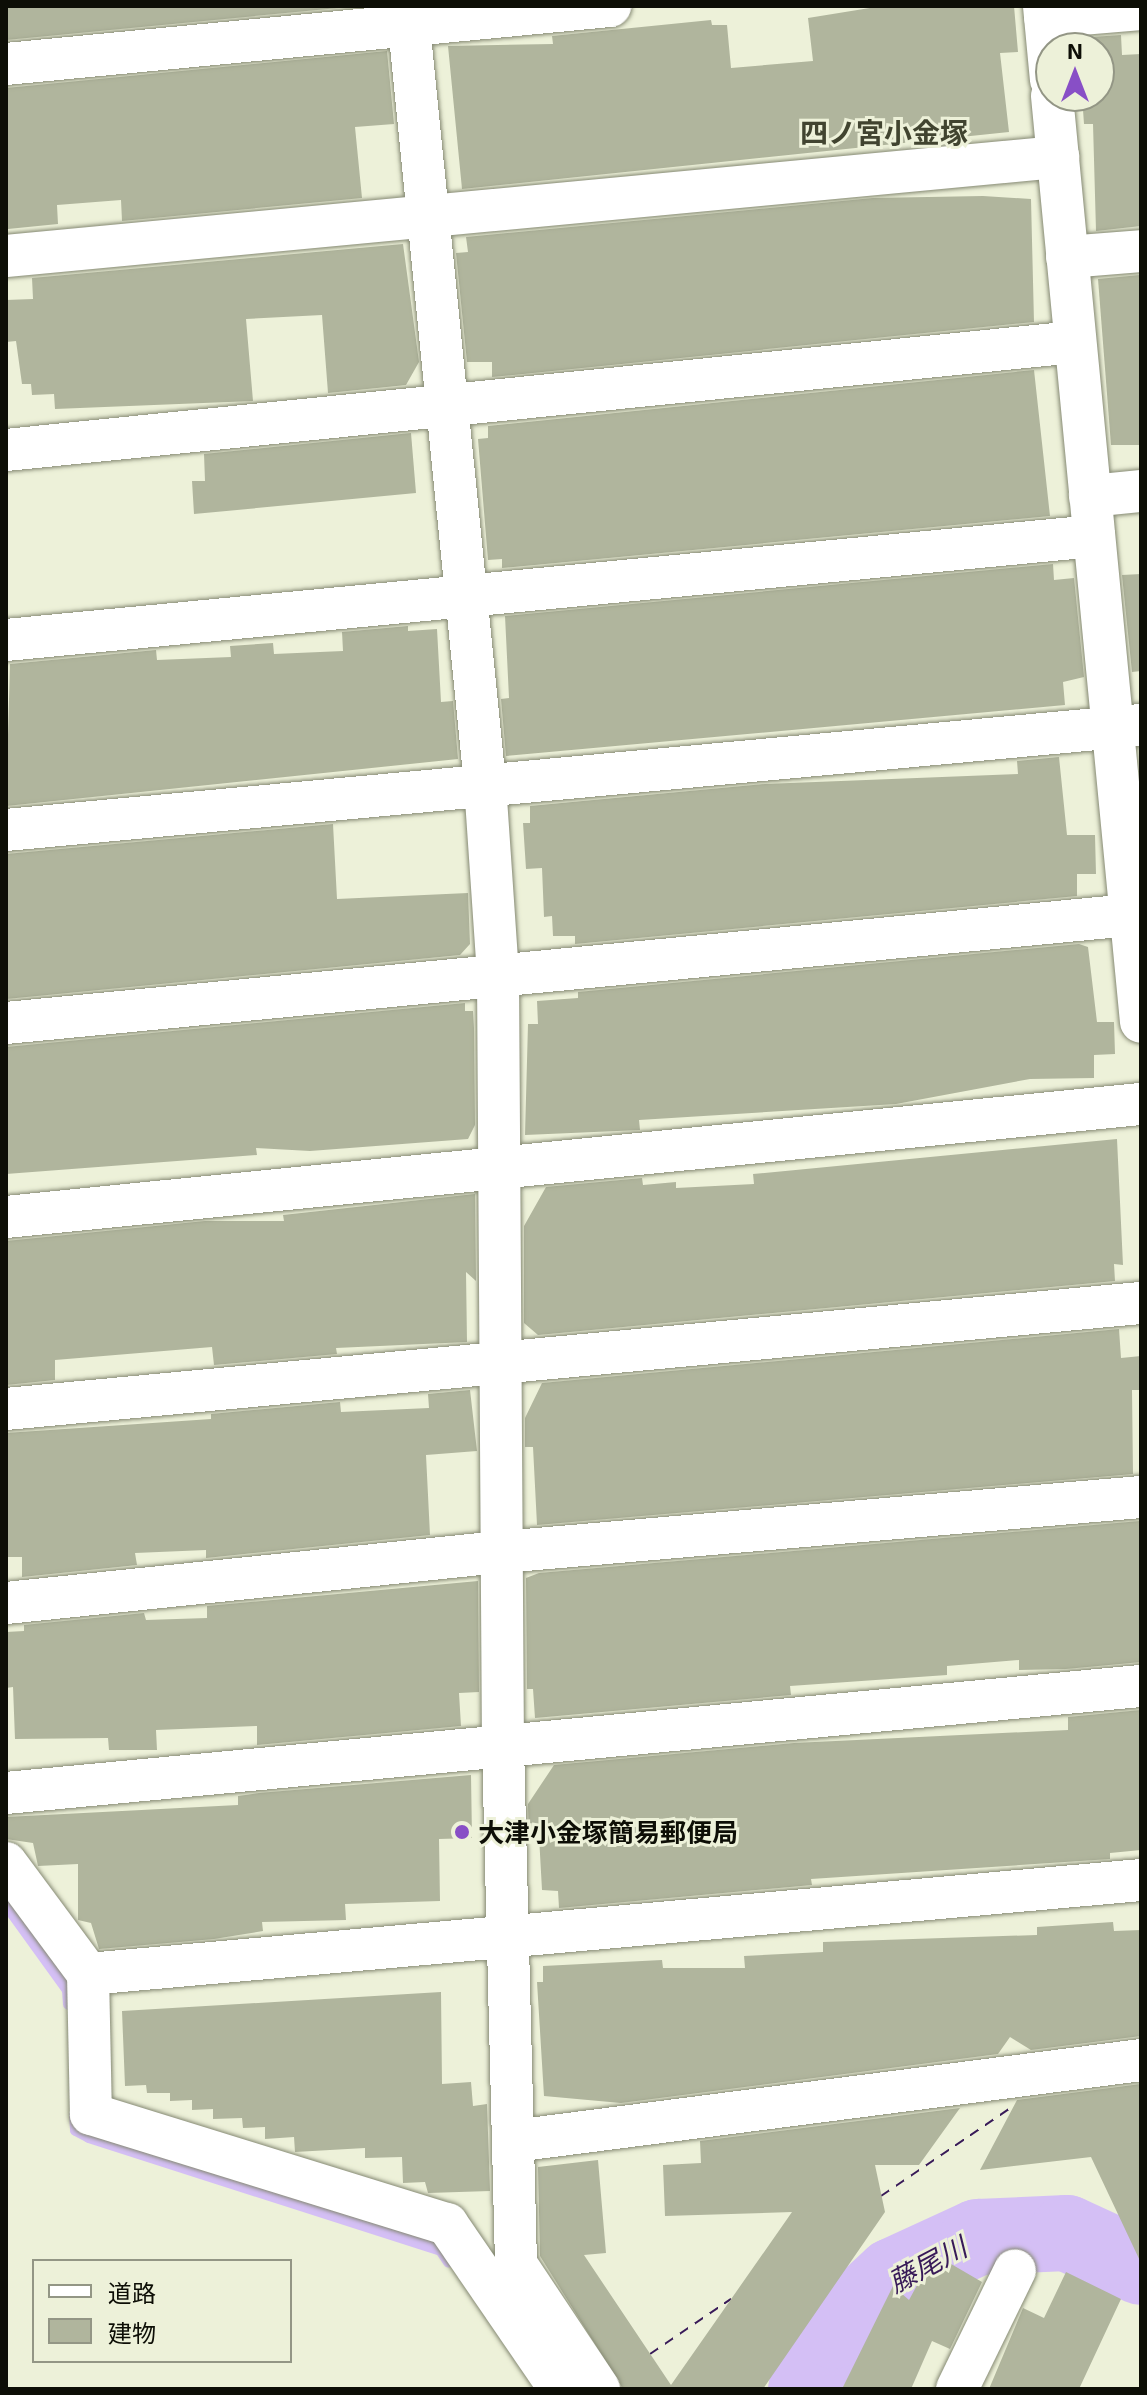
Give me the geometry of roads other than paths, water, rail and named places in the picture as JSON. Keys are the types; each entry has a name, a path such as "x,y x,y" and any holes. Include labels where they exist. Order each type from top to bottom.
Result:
{"street":[{"path":"6,64 408,15 610,6"},
{"path":"1046,32 1044,12 1141,9"},
{"path":"408,15 425,217 485,784 498,976 503,1168 500,1362 503,1746 516,2264 599,2389"},
{"path":"1054,112 1092,516 1127,726 1129,915 1139,964 1141,1022"},
{"path":"6,256 1058,157"},
{"path":"1067,257 1141,251"},
{"path":"6,450 445,409 1075,342"},
{"path":"6,640 465,596 1092,516 1141,491"},
{"path":"6,830 1127,726"},
{"path":"6,1023 1129,915"},
{"path":"6,1217 1141,1104"},
{"path":"6,1409 1141,1303"},
{"path":"6,1603 502,1552 1141,1497"},
{"path":"6,1793 1141,1686"},
{"path":"6,1863 88,1974 91,2114 447,2224 560,2389"},
{"path":"88,1974 508,1941 1141,1880"},
{"path":"514,2141 1141,2060"},
{"path":"957,2389 1015,2270"}],"waterway":[{"path":"6,1904 68,1990 69,2004"},
{"path":"75,2115 76,2130 89,2137 441,2250 449,2262"},
{"name":"藤尾川","path":"806,2389 834,2331 893,2276 978,2237 1067,2233 1141,2267"}],"place":[{"name":"大津小金塚簡易郵便局","path":"462,1832"}],"district":[{"name":"四ノ宮小金塚","path":"884,132"}]}
